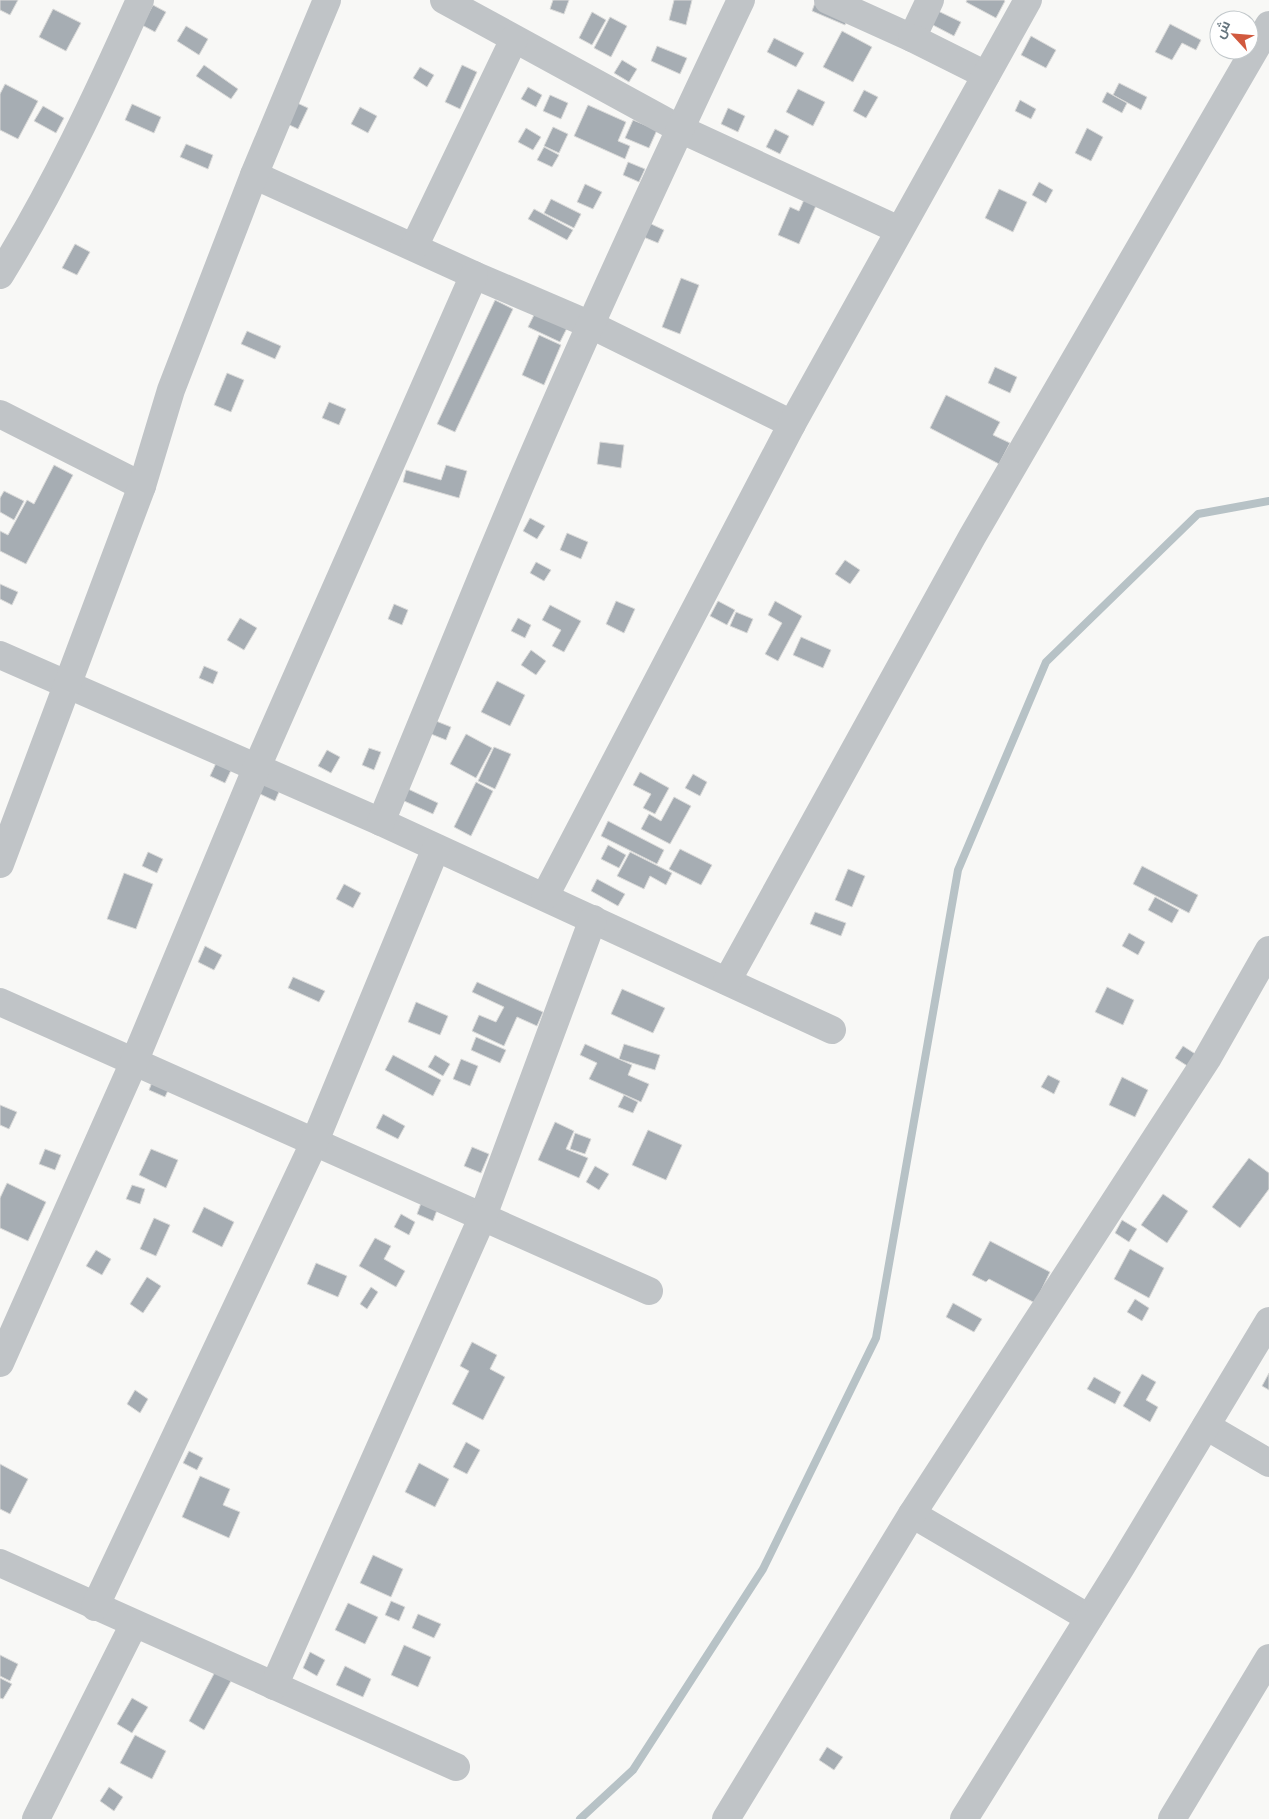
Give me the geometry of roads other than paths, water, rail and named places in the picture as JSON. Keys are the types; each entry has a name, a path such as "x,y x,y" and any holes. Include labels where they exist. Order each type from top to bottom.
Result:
{"street":[{"path":"0,275 17,248 60,168 140,0"},
{"path":"0,864 142,486 171,390 254,175 327,0"},
{"path":"444,0 680,129 899,230"},
{"path":"381,822 519,488 590,325 741,0"},
{"path":"828,0 912,38 986,75"},
{"path":"912,38 930,0"},
{"path":"545,896 792,424 1028,0"},
{"path":"727,981 972,537 1269,25"},
{"path":"414,247 514,39"},
{"path":"254,175 474,275 590,325 792,424"},
{"path":"0,1363 134,1062 257,766 474,275"},
{"path":"1,417 142,486"},
{"path":"0,655 257,766 545,896 832,1030"},
{"path":"95,1607 315,1142 436,848"},
{"path":"274,1686 483,1216 593,919"},
{"path":"727,1819 912,1514 1207,1059 1269,950"},
{"path":"0,1002 649,1291"},
{"path":"964,1819 1089,1618 1269,1321"},
{"path":"1206,1426 1269,1463"},
{"path":"912,1514 1089,1618"},
{"path":"0,1563 456,1767"},
{"path":"36,1819 134,1624"},
{"path":"1172,1819 1269,1658"}],"waterway":[{"path":"580,1819 633,1770 763,1569 876,1338 958,870 1046,662 1198,514 1269,501"}]}
